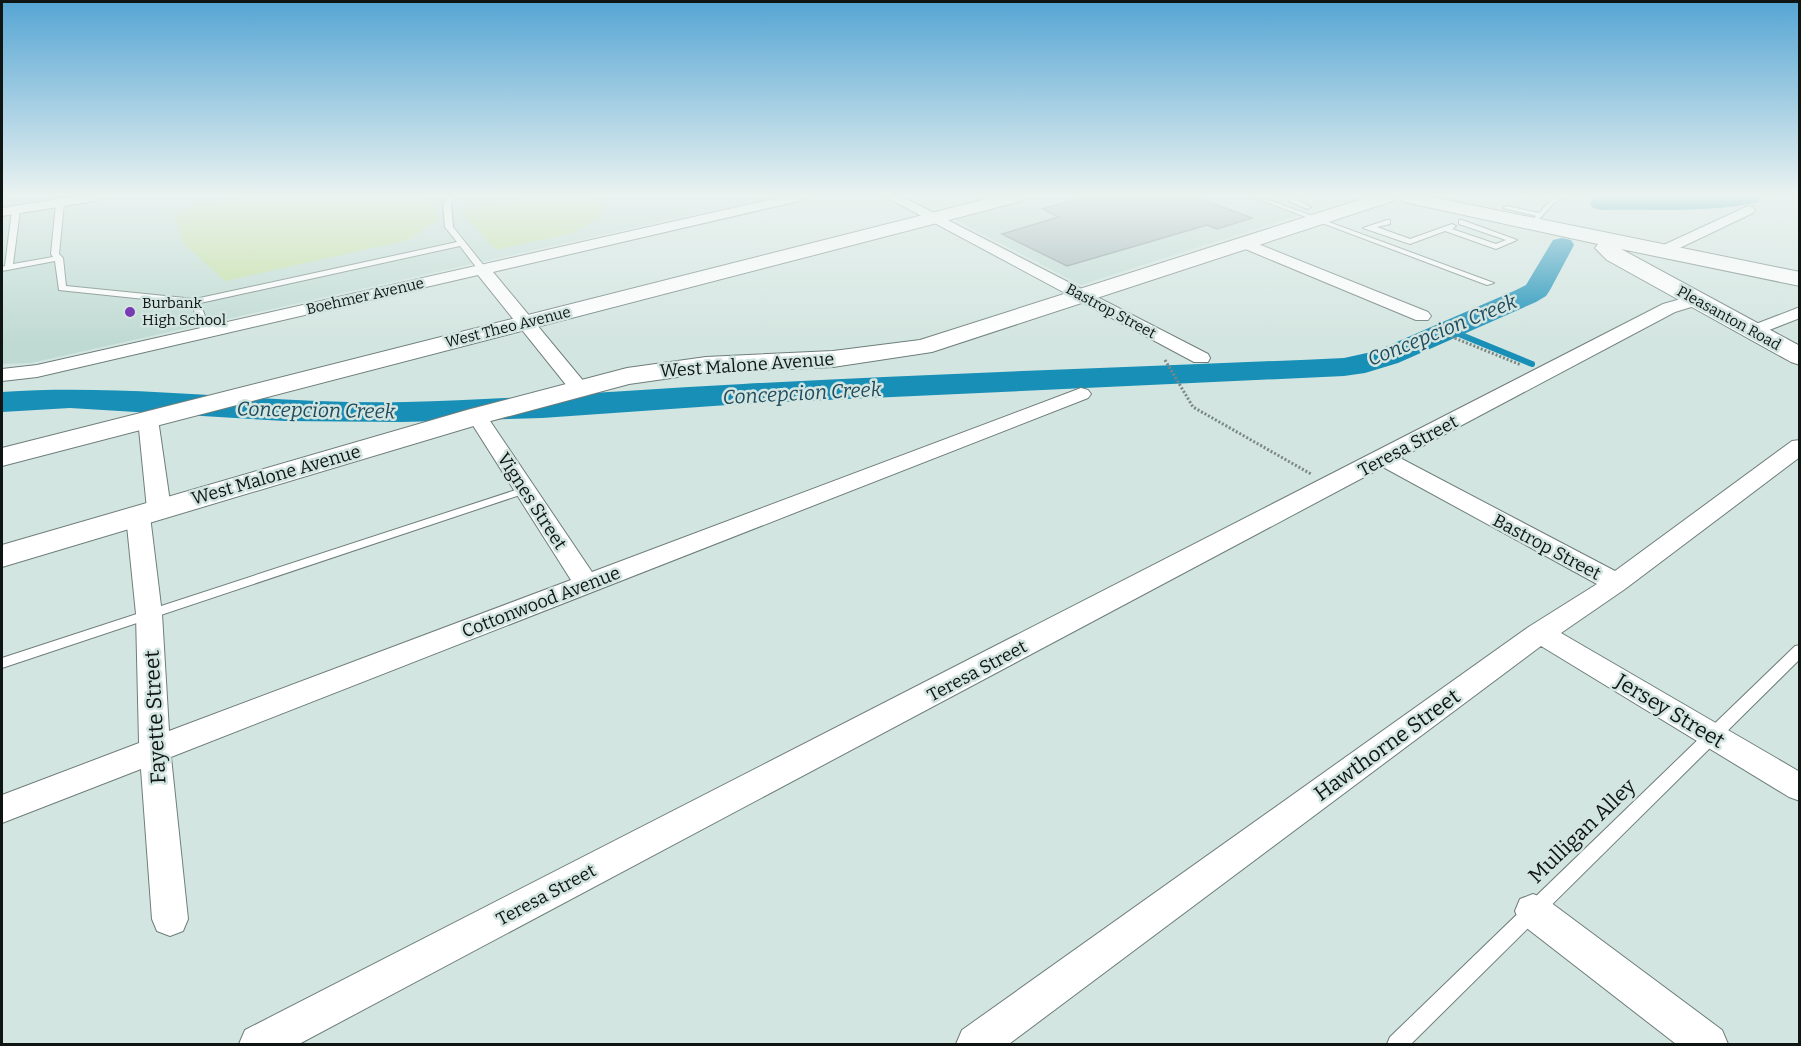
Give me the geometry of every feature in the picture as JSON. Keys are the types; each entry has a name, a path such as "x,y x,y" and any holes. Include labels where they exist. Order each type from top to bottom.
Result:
{"street":[{"name":"Boehmer Avenue","path":"2,375 37,371 584,246"},
{"name":"West Theo Avenue","path":"2,456 824,246"},
{"name":"Bastrop Street","path":"986,246 1201,358"},
{"name":"West Malone Avenue","path":"2,556 567,391 651,371 706,365 833,359 900,351 952,338 1234,246"},
{"path":"1250,246 1424,321"},
{"name":"Pleasanton Road","path":"1603,246 1615,255 1800,357"},
{"path":"1636,246 1800,279"},
{"path":"1662,251 1673,246"},
{"path":"482,269 524,322 567,391"},
{"name":"Teresa Street","path":"259,1044 1384,459 1669,308 1695,300"},
{"path":"1754,332 1800,312"},
{"name":"Cottonwood Avenue","path":"2,808 1081,394"},
{"name":"Vignes Street","path":"477,416 587,585"},
{"name":"Fayette Street","path":"142,421 149,513 149,614 155,749 170,919"},
{"name":"Hawthorne Street","path":"976,1044 1540,633 1616,583 1800,446"},
{"name":"Bastrop Street","path":"1384,459 1616,583"},
{"name":"Jersey Street","path":"1540,633 1800,788"},
{"path":"1533,911 1708,1044"}],"lane":[{"path":"7,246 5,268 58,258"},
{"path":"56,246 55,254 58,258 63,288 195,302 448,246"},
{"path":"463,246 482,269"},
{"path":"1391,246 1490,283"},
{"path":"195,302 206,332"},
{"path":"2,663 525,490"},
{"name":"Mulligan Alley","path":"1397,1044 1800,650"}],"path":[{"path":"1424,321 1467,342 1544,374"},
{"path":"1167,362 1193,408 1332,486"}],"shaded area":[{"path":"2,246 553,246 31,363 2,364"},
{"path":"1006,246 1203,246 1081,285"}],"green space":[{"path":"186,246 382,246 225,281"},
{"path":"492,246 515,246 496,250"}],"building":[{"path":"1026,246 1136,246 1067,266"}],"waterway":[{"name":"Concepcion Creek","path":"2,402 70,398 285,411 402,412 542,408 742,394 1344,367 1365,364 1387,357 1526,296 1536,290 1562,246"},
{"name":"Concepcion Creek","path":"1449,330 1457,333"},
{"path":"1454,332 1532,364"}],"place":[{"name":"Burbank High School","path":"130,312"}]}
